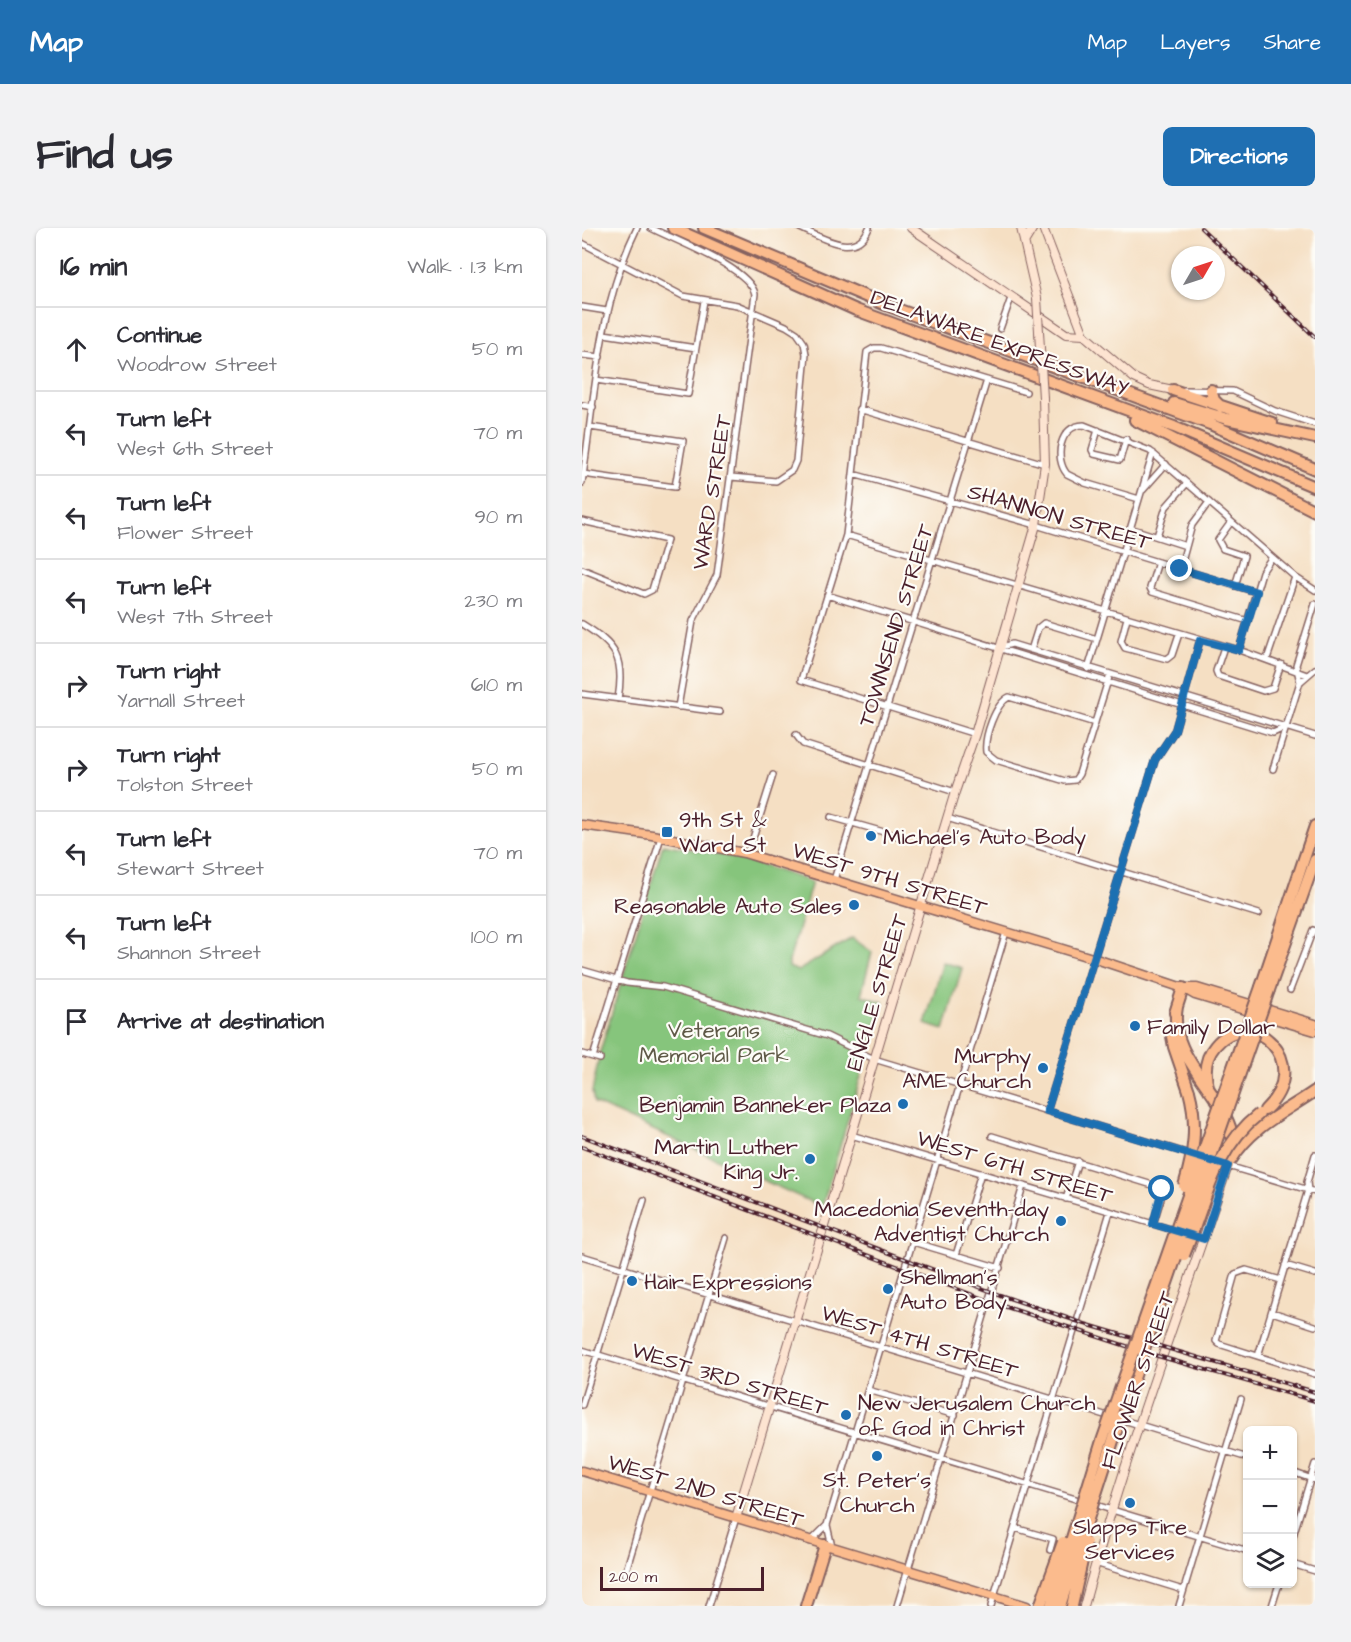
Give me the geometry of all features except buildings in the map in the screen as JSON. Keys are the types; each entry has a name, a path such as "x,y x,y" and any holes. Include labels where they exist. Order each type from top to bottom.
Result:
{"highway":[{"name":"DELAWARE EXPRESSWAY","path":"673,228 856,310 1230,449 1315,487"},
{"name":"DELAWARE EXPRESSWAY","path":"704,228 867,297 1238,435 1315,469"},
{"path":"1025,356 1227,419 1315,437"},
{"path":"1061,386 1171,436 1315,511"},
{"path":"1173,390 1315,437"},
{"path":"1211,390 1214,400 1221,407"},
{"path":"1060,1606 1121,1416 1265,988 1315,826"},
{"path":"1287,940 1315,860"},
{"path":"1051,1606 1101,1444 1265,988 1315,881"},
{"path":"1137,1341 1192,1160 1195,1125 1189,1091 1172,1042 1172,1026 1183,988"},
{"path":"1177,1007 1176,1024 1179,1040 1230,1128 1232,1142 1228,1166"},
{"path":"1143,1352 1192,1236 1218,1163 1235,1137 1281,1094 1286,1084 1287,1068 1279,1049 1263,1035 1237,1033 1218,1043 1211,1051 1206,1066 1209,1090"},
{"path":"1262,1112 1315,1090"},
{"path":"1228,1166 1241,1145 1259,1126 1315,1090"},
{"path":"1072,1606 1084,1550 1121,1416"},
{"path":"1040,1606 1083,1484 1101,1444"},
{"path":"806,1606 829,1546"}],"main road":[{"name":"WEST 9TH STREET","path":"582,825 748,854 1093,958 1183,988 1195,995 1315,1031"},
{"name":"WEST 9TH STREET","path":"1183,988 1197,988 1315,1024"},
{"name":"WEST 2ND STREET","path":"582,1471 1027,1606"}],"street":[{"path":"582,483 606,311 622,263 637,228"},
{"name":"WARD STREET","path":"651,228 743,276 754,288 753,311 717,575 693,621 678,707"},
{"path":"800,228 838,245 846,246 862,239 869,228"},
{"path":"911,228 1066,334 1084,335"},
{"name":"ENGLE STREET","path":"710,1606 947,818 975,734 1036,525 1045,464 1043,398 1037,298 1021,228"},
{"path":"1025,241 1033,228"},
{"path":"1042,228 1084,335 1140,381 1173,390 1241,393 1276,411 1315,424"},
{"path":"582,243 682,296 737,305 798,333 804,343 806,354 796,461 792,470 776,481 731,477"},
{"path":"1000,330 1011,298"},
{"path":"596,380 688,394 704,301"},
{"path":"582,307 606,311"},
{"path":"604,334 696,348"},
{"path":"975,734 801,680 846,535 865,355 869,350 881,348 1026,392"},
{"path":"582,355 600,357"},
{"name":"TOWNSEND STREET","path":"834,880 987,380"},
{"path":"582,405 593,407"},
{"path":"859,409 1045,464"},
{"path":"1140,496 1076,480 1064,471 1061,446 1065,433 1081,425 1126,440 1153,453 1314,591"},
{"path":"583,474 675,487 683,441 590,427"},
{"path":"1098,430 1092,450 1094,454 1120,460 1126,440"},
{"path":"1086,676 1153,453"},
{"path":"1140,496 1166,464"},
{"name":"SHANNON STREET","path":"853,474 1036,525 1257,592"},
{"path":"1158,536 1166,507 1187,483"},
{"path":"1180,569 1194,520 1209,502"},
{"path":"582,521 666,540 652,590 644,594 634,592 582,569"},
{"path":"1231,522 1219,537 1218,542 1223,549 1244,557 1235,586"},
{"path":"1130,528 1186,546"},
{"path":"846,535 1239,650 1296,669 1307,675"},
{"path":"1239,650 1262,572 1272,557"},
{"path":"1158,562 1150,588 1152,592 1248,621"},
{"path":"1267,659 1295,577"},
{"path":"826,595 1273,733 1286,727"},
{"path":"1300,682 1296,669 1315,604"},
{"path":"1127,618 1121,641 1125,648 1167,659 1172,655 1179,634"},
{"path":"1031,650 1038,628 1044,623 1097,639"},
{"path":"582,624 604,638 614,649 621,665 618,699"},
{"path":"1047,1111 1155,760 1175,730 1200,640"},
{"path":"1000,647 1012,644 1315,735"},
{"path":"1224,647 1216,671 1218,676 1263,691 1273,688 1281,664"},
{"path":"1273,770 1300,682 1315,669"},
{"path":"1095,723 1015,698 1005,699 998,706 986,745 987,754 996,760 1065,781 1074,780 1079,774 1095,723 1107,683 1110,674"},
{"path":"582,694 720,712"},
{"path":"796,735 803,744 955,792"},
{"path":"748,854 772,775"},
{"path":"831,817 898,836"},
{"path":"947,818 1259,914"},
{"path":"593,1057 661,837"},
{"path":"1290,990 1314,931"},
{"path":"829,1546 827,1525 1006,932"},
{"path":"582,970 616,980 663,987 827,1036 874,1059 1315,1192"},
{"path":"582,1054 600,1059"},
{"name":"WEST 6TH STREET","path":"851,1135 1204,1239"},
{"path":"992,1136 1159,1187 1163,1192 1153,1224"},
{"path":"1258,1356 1308,1190 1307,1182 1315,1155"},
{"path":"1066,1199 1078,1161"},
{"name":"FLOWER STREET","path":"1084,1606 1138,1425 1228,1166"},
{"path":"956,1255 981,1173"},
{"path":"897,1606 1023,1186"},
{"path":"582,1405 644,1200"},
{"path":"991,1606 1110,1212"},
{"path":"625,1574 726,1238"},
{"path":"913,1242 1000,1268"},
{"name":"WEST 4TH STREET","path":"582,1256 1243,1456"},
{"path":"1286,1265 1315,1274"},
{"path":"1281,1280 1246,1270 1235,1274 1216,1341 1219,1344 1315,1374"},
{"path":"1272,1312 1315,1326"},
{"name":"WEST 3RD STREET","path":"582,1350 1243,1550"},
{"path":"868,1390 954,1415"},
{"path":"1179,1606 1241,1399"},
{"path":"1295,1534 1313,1479 1315,1464"},
{"path":"1297,1473 1313,1479"},
{"path":"811,1540 827,1525"},
{"path":"1015,1528 1053,1539 1050,1550"},
{"path":"1095,1563 1183,1590"},
{"path":"1297,1565 1315,1571"},
{"path":"1272,1606 1278,1588"}],"green space":[{"name":"Veterans Memorial Park","path":"663,844 739,858 812,882 789,967 798,971 852,938 872,952 861,995 883,1002 822,1207 594,1103 592,1092 600,1052"},
{"path":"943,962 962,968 944,1030 925,1024"}],"railway":[{"path":"1201,228 1315,337"},
{"path":"582,1136 1000,1295 1085,1324 1315,1392"},
{"path":"582,1147 997,1304 1154,1355 1315,1401"}],"place":[{"name":"9th St & Ward St","path":"667,832"},
{"name":"Michael's Auto Body","path":"871,836"},
{"name":"Reasonable Auto Sales","path":"854,905"},
{"name":"Family Dollar","path":"1135,1026"},
{"name":"Murphy AME Church","path":"1043,1068"},
{"name":"Benjamin Banneker Plaza","path":"903,1104"},
{"name":"Martin Luther King Jr.","path":"810,1159"},
{"name":"Macedonia Seventh-day Adventist Church","path":"1061,1221"},
{"name":"Hair Expressions","path":"632,1281"},
{"name":"Shellman's Auto Body","path":"888,1289"},
{"name":"New Jerusalem Church of God in Christ","path":"846,1415"},
{"name":"St. Peter's Church","path":"877,1456"},
{"name":"Slapps Tire Services","path":"1130,1503"}],"route":[{"path":"1162,1189 1153,1224 1204,1239 1228,1166 1047,1111 1155,760 1159,750 1175,730 1200,640 1239,650 1257,592 1180,569"}]}
